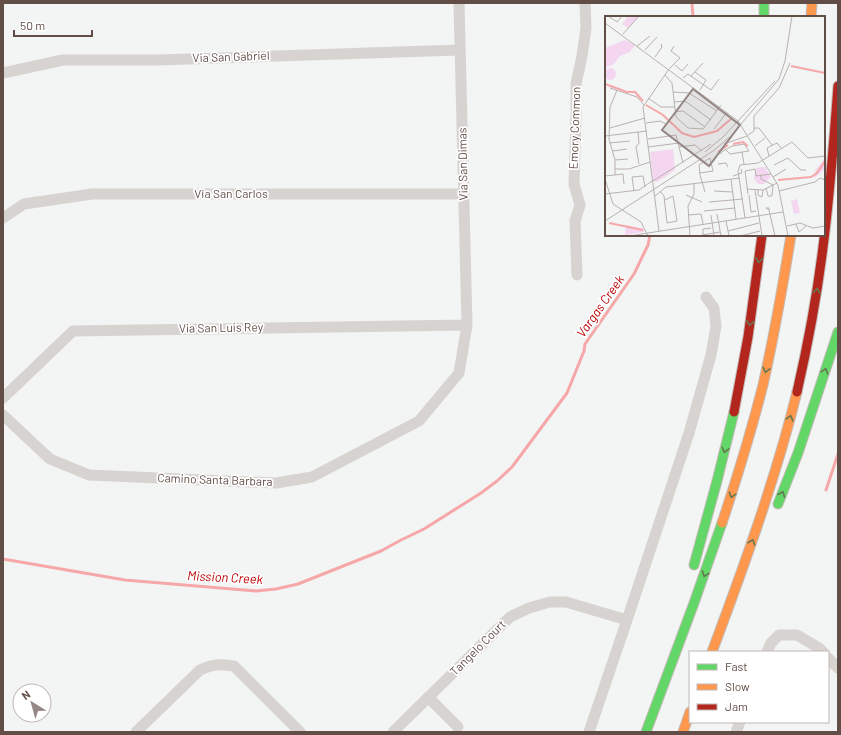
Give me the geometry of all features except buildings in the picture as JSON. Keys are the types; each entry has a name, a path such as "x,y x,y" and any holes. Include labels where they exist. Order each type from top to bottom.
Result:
{"highway":[{"path":"764,3 764,16"},
{"path":"811,16 812,3"},
{"path":"712,651 746,560 773,480 804,362 824,248 838,86"},
{"path":"692,572 716,489 737,397 750,329 762,236"},
{"path":"646,732 715,544 743,458 773,341 782,297 791,236"},
{"path":"775,512 798,453 838,332"},
{"path":"720,632 759,547"},
{"path":"646,732 676,626"},
{"path":"682,732 689,714"}],"street":[{"name":"Via San Dimas","path":"459,3 467,325"},
{"name":"Emory Common","path":"577,275 576,221 580,206 574,184 576,84 586,28 585,3"},
{"name":"Via San Gabriel","path":"3,73 63,60 159,60 460,50"},
{"name":"Via San Carlos","path":"3,218 24,204 92,194 464,194"},
{"path":"589,732 689,433 711,355 716,326 714,308 706,297"},
{"name":"Via San Luis Rey","path":"3,398 73,331 467,325"},
{"name":"Camino Santa Barbara","path":"3,415 50,459 89,475 276,483 312,477 419,421 459,373 467,325"},
{"name":"Tangelo Court","path":"393,732 510,617 529,608 550,602 566,602 627,620"},
{"path":"767,651 771,643 779,635 797,635 819,648 821,651"},
{"path":"829,659 838,668"},
{"path":"136,732 200,670 211,665 223,664 234,666 300,732"},
{"path":"428,697 458,727"}],"waterway":[{"name":"Vargas Creek","path":"692,3 693,16"},
{"name":"Mission Creek","path":"3,559 125,580 256,591 276,589 298,584 381,551 424,529 481,493 512,467 567,393 584,351 585,344 634,274 648,245 650,236"},
{"path":"826,490 838,454"}],"traffic: fast":[{"path":"764,3 764,16"},
{"path":"778,504 798,453 838,332"},
{"path":"694,565 734,412"},
{"path":"646,732 722,523"}],"traffic: slow":[{"path":"811,16 812,3"},
{"path":"722,523 744,455 763,385 791,236"},
{"path":"712,651 769,491 797,392"},
{"path":"683,732 689,715"}],"traffic: jam":[{"path":"825,227 830,187 838,86"},
{"path":"734,412 748,337 762,236"},
{"path":"797,392 812,320 824,236"}]}
